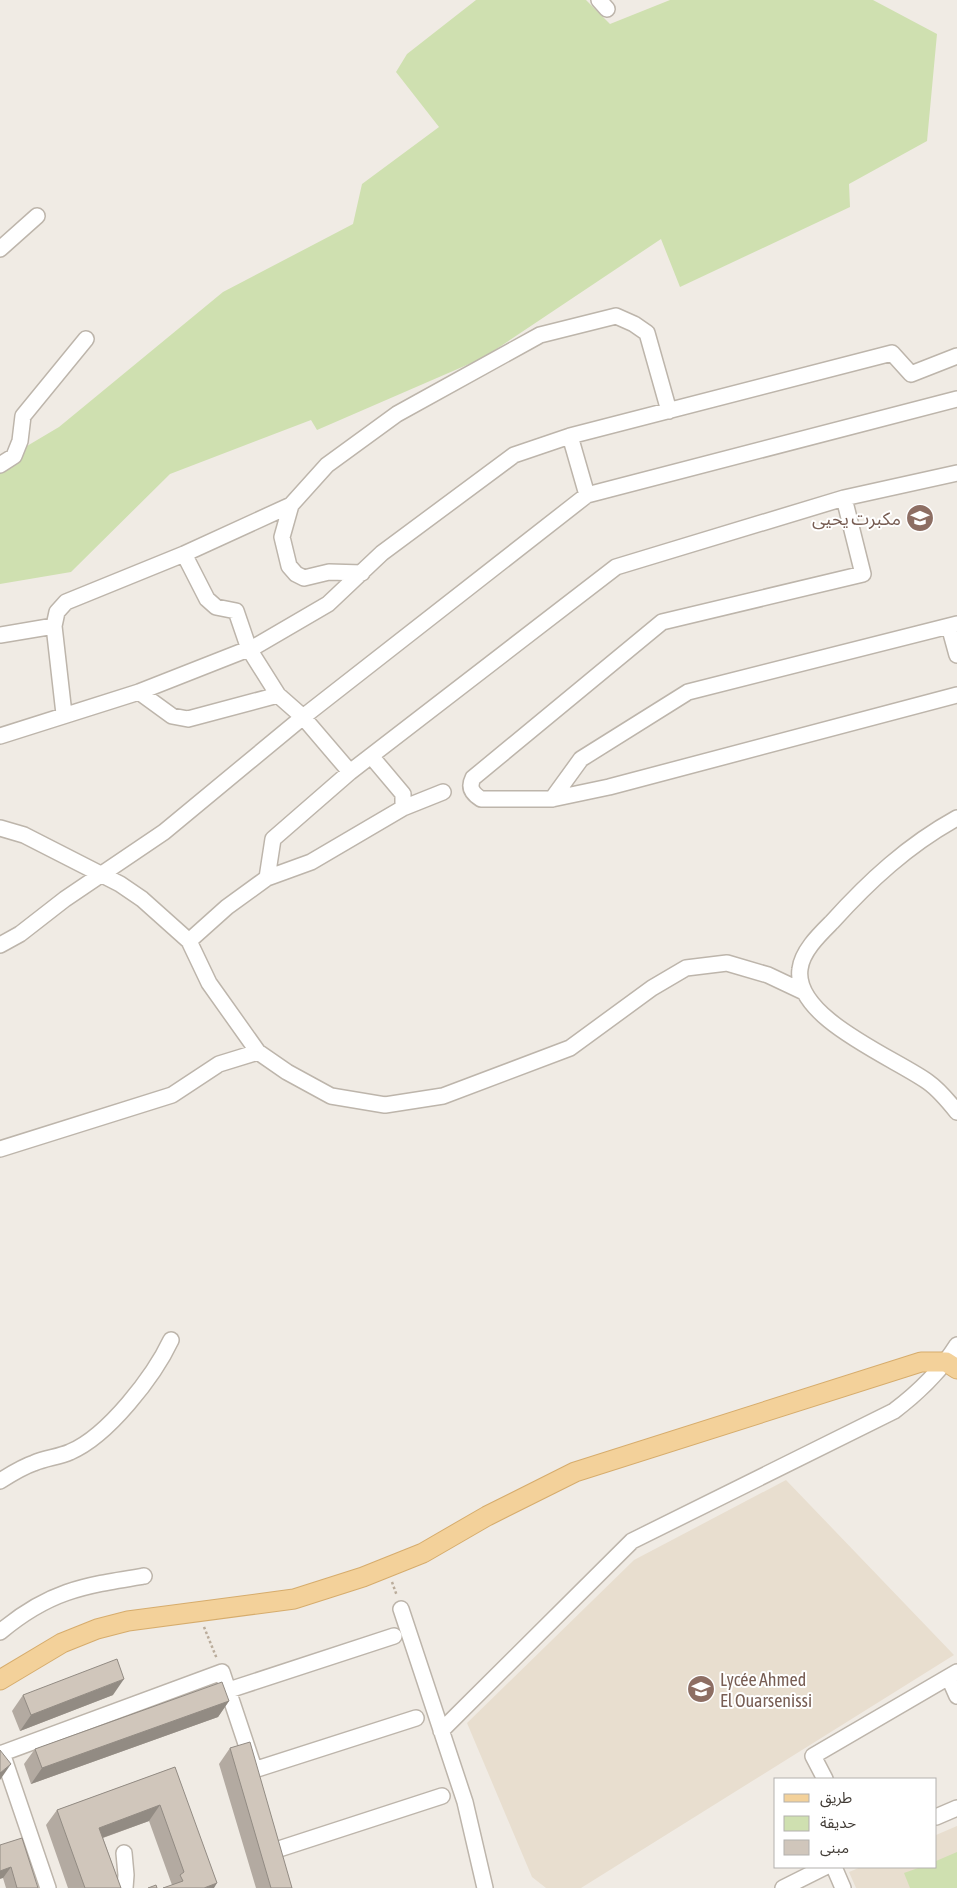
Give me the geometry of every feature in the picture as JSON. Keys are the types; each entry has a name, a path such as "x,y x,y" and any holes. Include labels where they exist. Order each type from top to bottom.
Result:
{"main road":[{"path":"0,1680 54,1648 96,1629 128,1621 294,1599 423,1553 487,1516 574,1472 921,1362 952,1366"}],"street":[{"path":"0,249 37,216"},
{"path":"64,714 54,626 57,612 66,602 184,554 291,505 327,465 397,414 540,335 616,316 634,324 647,333 669,411"},
{"path":"0,465 14,456 20,442 23,416 86,340"},
{"path":"0,736 64,714 139,692 249,649 328,604 382,553 514,456 570,436 892,353 910,374 957,356"},
{"path":"0,945 20,934 100,874 164,832 303,717 587,495 957,399"},
{"path":"570,436 587,495"},
{"path":"267,878 274,839 350,772 616,567 844,498 957,473"},
{"path":"844,498 863,574 662,622 473,778 470,784 471,790 481,799 552,799 609,787 957,695"},
{"path":"291,505 282,537 289,566 296,574 304,578 329,572 362,573"},
{"path":"184,554 207,599 216,607 236,611 249,649 278,695 303,717 350,772"},
{"path":"552,799 581,759 688,692 953,625 957,655"},
{"path":"0,635 54,626"},
{"path":"139,692 172,716 188,719 278,695"},
{"path":"371,756 402,794 403,808"},
{"path":"189,941 227,907 267,878 311,862 403,808 443,792"},
{"path":"957,818 933,831 893,860 819,935 804,957 800,967 800,977 804,992 811,1005 847,1034 929,1083 957,1112"},
{"path":"0,828 24,835 120,884 142,899 189,941 209,983 258,1052 288,1072 331,1096 385,1106 443,1096 570,1048 652,988 686,968 727,963 768,975 804,992"},
{"path":"0,1149 172,1095 218,1064 258,1052"},
{"path":"0,1481 32,1463 71,1452 93,1438 122,1410 162,1358 171,1340"},
{"path":"441,1732 632,1541 894,1411 952,1366 957,1344"},
{"path":"0,1632 42,1601 66,1591 144,1576"},
{"path":"401,1609 465,1802 484,1888"},
{"path":"229,1690 394,1636"},
{"path":"48,1888 1,1754 222,1672 260,1788"},
{"path":"824,1778 813,1756 953,1675 957,1696"},
{"path":"254,1770 416,1718"},
{"path":"280,1849 442,1796"},
{"path":"937,1817 957,1808"},
{"path":"274,1831 284,1864"},
{"path":"124,1853 125,1888"},
{"path":"782,1888 823,1868"},
{"path":"834,1868 843,1888"}],"path":[{"path":"388,1567 401,1609"},
{"path":"198,1612 222,1672"}],"shaded area":[{"name":"Lycée Ahmed El Ouarsenissi","path":"786,1480 954,1655 581,1888 546,1888 532,1877 467,1723 634,1560"},
{"path":"957,1826 957,1888 856,1888 849,1872 859,1868 937,1868 937,1835"}],"green space":[{"path":"476,0 586,0 610,24 670,0 873,0 937,34 927,141 849,184 850,207 680,287 661,239 483,358 317,430 311,420 170,474 71,572 0,584 0,462 59,427 223,292 353,224 362,184 439,127 396,72 407,54"},
{"path":"957,1852 957,1888 910,1888 904,1873 918,1868 937,1868 937,1861"}],"building":[{"path":"117,1659 124,1679 31,1715 23,1695"},
{"path":"222,1682 229,1701 42,1768 35,1749"},
{"path":"250,1742 292,1888 271,1888 230,1748"},
{"path":"0,1750 11,1764 0,1773"},
{"path":"175,1767 217,1883 204,1888 163,1888 183,1881 180,1875 184,1872 160,1805 99,1828 121,1888 85,1888 57,1810"},
{"path":"22,1838 38,1888 17,1888 11,1867 0,1871 0,1845"}],"place":[{"name":"مكبرت يحيى","path":"920,518"},
{"name":"Lycée Ahmed El Ouarsenissi","path":"701,1689"}]}
